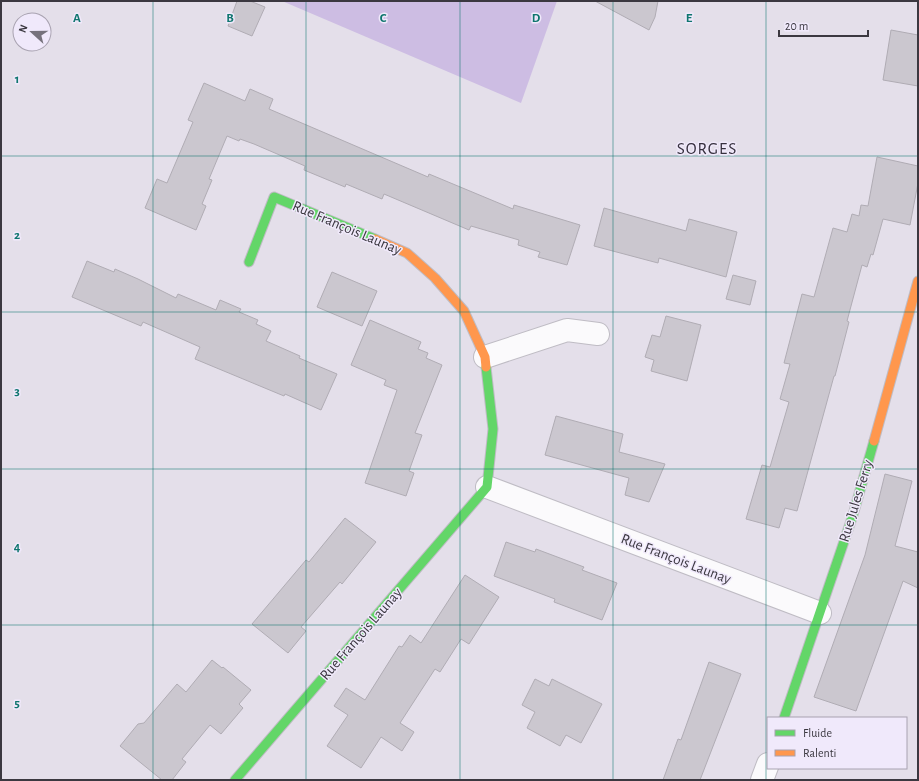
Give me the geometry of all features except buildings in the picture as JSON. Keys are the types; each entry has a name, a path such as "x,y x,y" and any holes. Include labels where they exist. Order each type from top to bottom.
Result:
{"street":[{"name":"Rue François Launay","path":"234,780 487,487 493,429 485,357 464,311 435,278 407,253 274,197 249,262"},
{"name":"Rue Jules Ferry","path":"784,717 853,516 918,281"},
{"path":"485,357 567,330 598,334"},
{"name":"Rue François Launay","path":"487,487 820,613"},
{"path":"762,780 767,767"}],"shaded area":[{"path":"282,1 557,1 521,103"}],"traffic: fast":[{"path":"249,262 274,197 375,239"},
{"path":"235,780 487,487 493,429 486,367"},
{"path":"784,717 853,515 874,441"}],"traffic: slow":[{"path":"375,239 407,253 435,278 464,311 485,357 486,367"},
{"path":"874,441 918,281"}],"district":[{"name":"SORGES","path":"707,148"}]}
